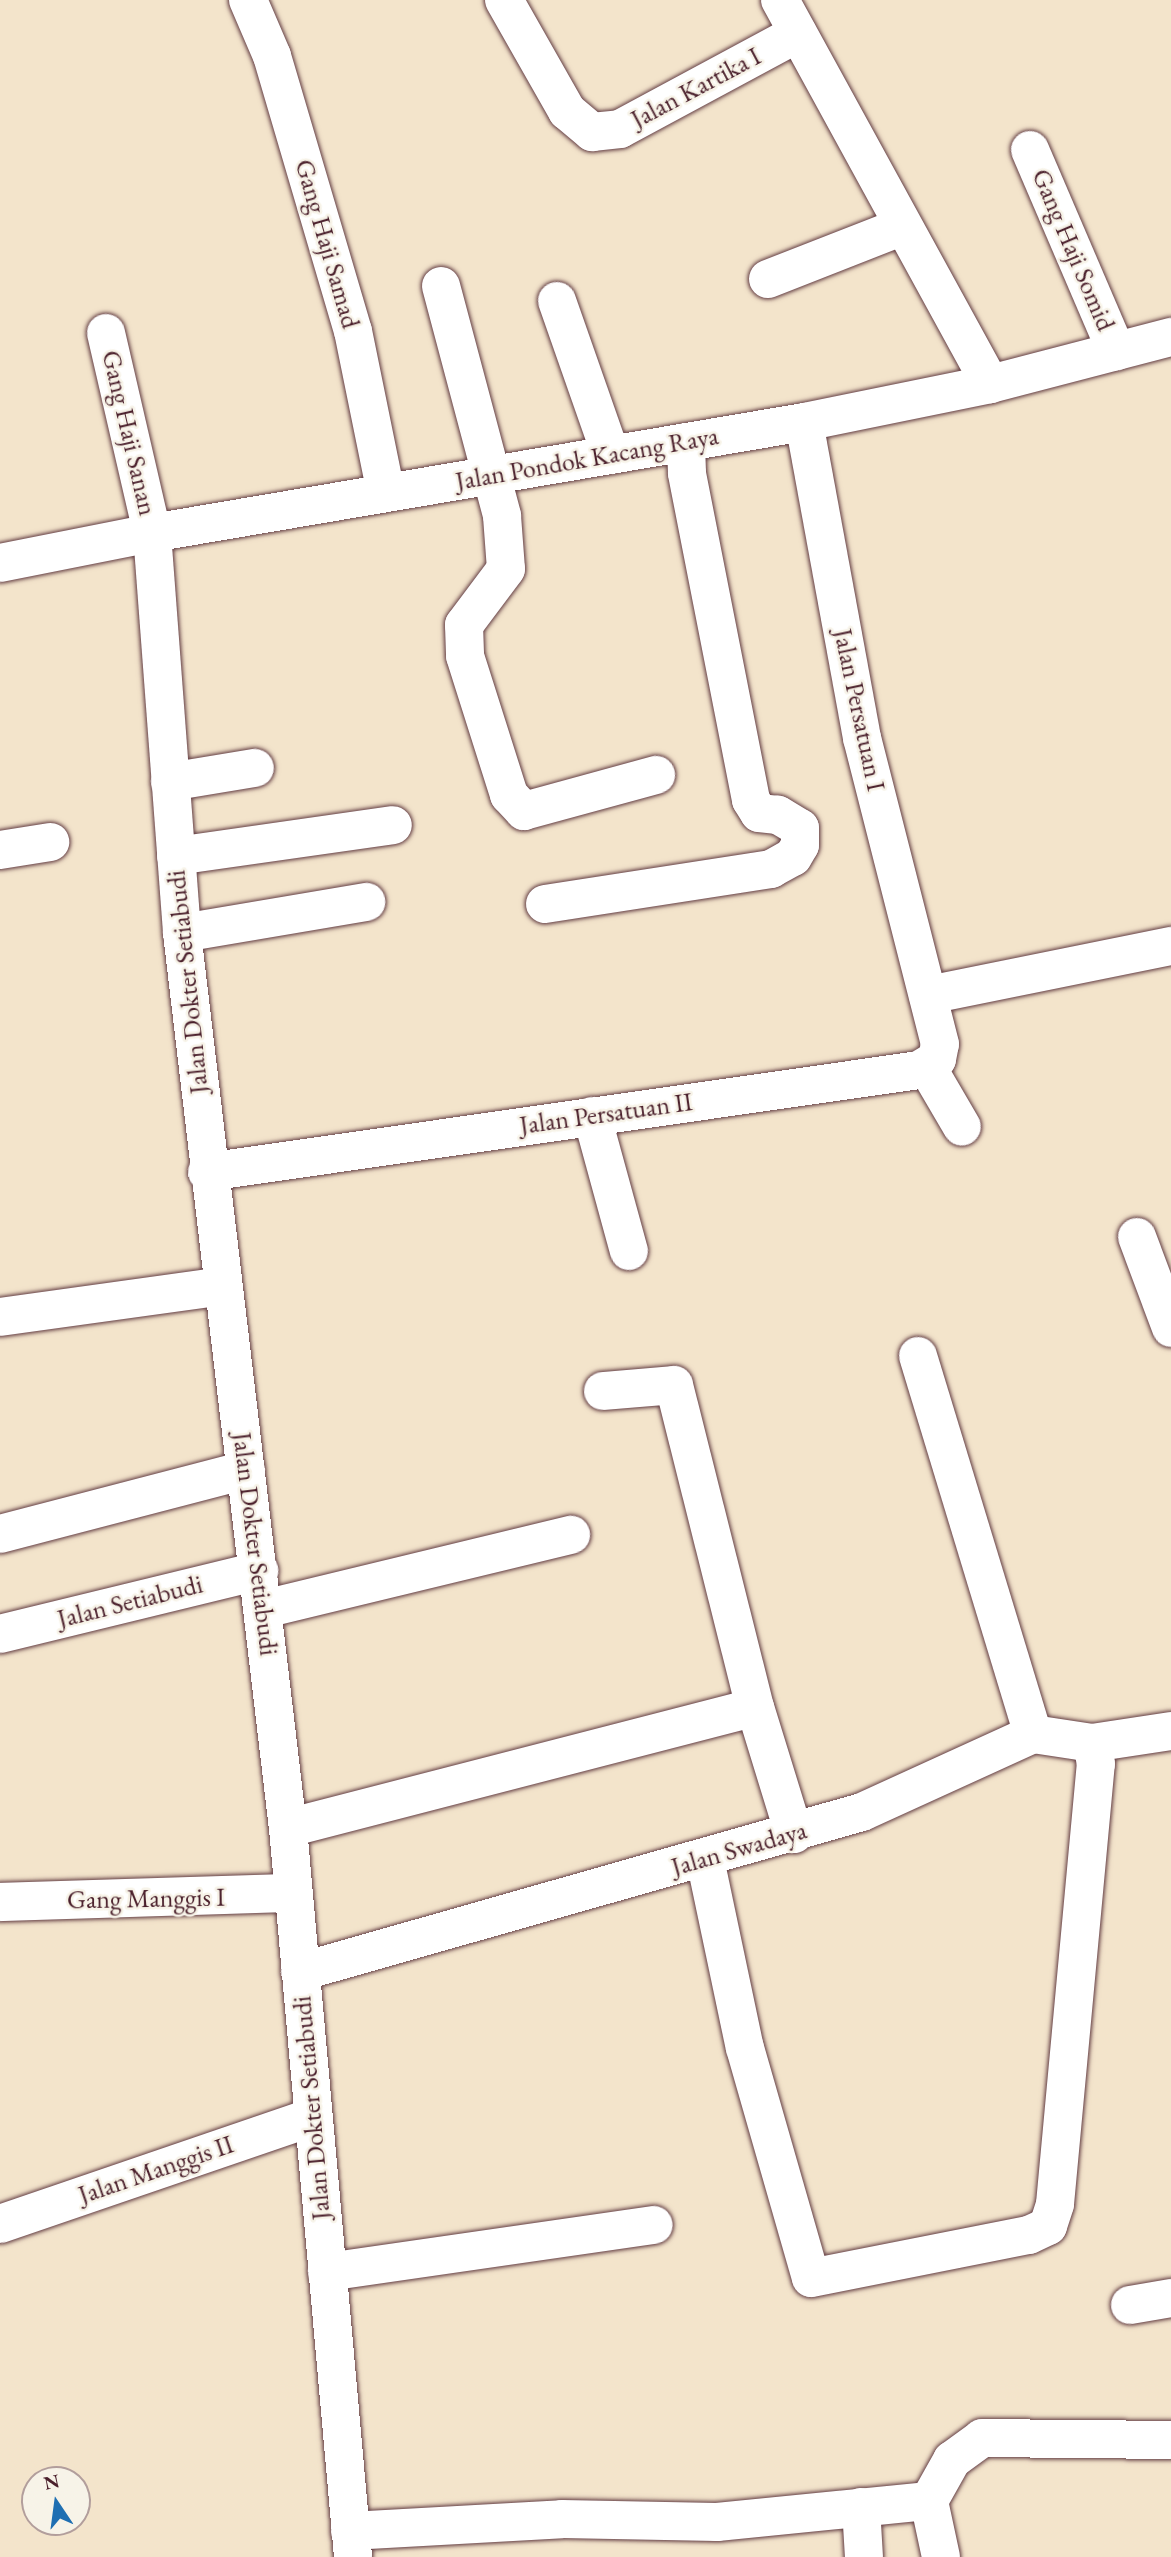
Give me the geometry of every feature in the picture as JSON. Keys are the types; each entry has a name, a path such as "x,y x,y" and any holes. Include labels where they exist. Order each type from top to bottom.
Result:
{"street":[{"name":"Gang Haji Samad","path":"248,0 271,56 354,331 386,493"},
{"name":"Jalan Kartika I","path":"504,0 567,111 592,132 620,129 797,33"},
{"path":"780,0 901,227 990,384"},
{"name":"Gang Haji Somid","path":"1030,150 1116,351"},
{"path":"768,279 901,227"},
{"path":"441,286 493,475 506,569 464,625 465,646 509,795 524,811 656,775"},
{"path":"557,301 611,455"},
{"name":"Gang Haji Sanan","path":"106,333 152,533"},
{"name":"Jalan Pondok Kacang Raya","path":"0,563 152,533 804,422 990,384 1171,337"},
{"name":"Jalan Persatuan I","path":"804,422 862,738 928,995"},
{"path":"545,904 771,869 793,857 800,845 800,828 778,815 759,813 751,800 687,473 686,442"},
{"name":"Jalan Dokter Setiabudi","path":"152,533 182,933 207,1172 264,1609 288,1828 351,2544"},
{"path":"170,782 255,768"},
{"path":"176,856 393,825"},
{"path":"0,850 50,842"},
{"path":"182,933 366,902"},
{"path":"962,1126 928,1067 937,1059 940,1044 928,995 1171,946"},
{"name":"Jalan Persatuan II","path":"207,1172 928,1067"},
{"path":"592,1116 629,1251"},
{"path":"1137,1237 1171,1328"},
{"path":"0,1317 222,1286"},
{"path":"918,1356 1033,1734 1092,1743 1171,1731"},
{"path":"603,1391 674,1385 755,1707 794,1834"},
{"path":"0,1534 246,1470"},
{"path":"264,1609 571,1535"},
{"name":"Jalan Setiabudi","path":"0,1634 259,1571"},
{"path":"288,1828 755,1707"},
{"name":"Jalan Swadaya","path":"300,1972 794,1834 862,1812 1033,1734"},
{"path":"705,1859 745,2048 811,2278 1029,2235 1048,2226 1055,2204 1096,1764 1092,1743"},
{"name":"Gang Manggis I","path":"0,1902 292,1894"},
{"name":"Jalan Manggis II","path":"0,2224 312,2117"},
{"path":"327,2272 654,2225"},
{"path":"1130,2305 1171,2298"},
{"path":"941,2557 929,2501 952,2460 982,2438 1171,2440"},
{"path":"351,2544 562,2518 717,2522 929,2501"},
{"path":"861,2507 864,2557"}]}
